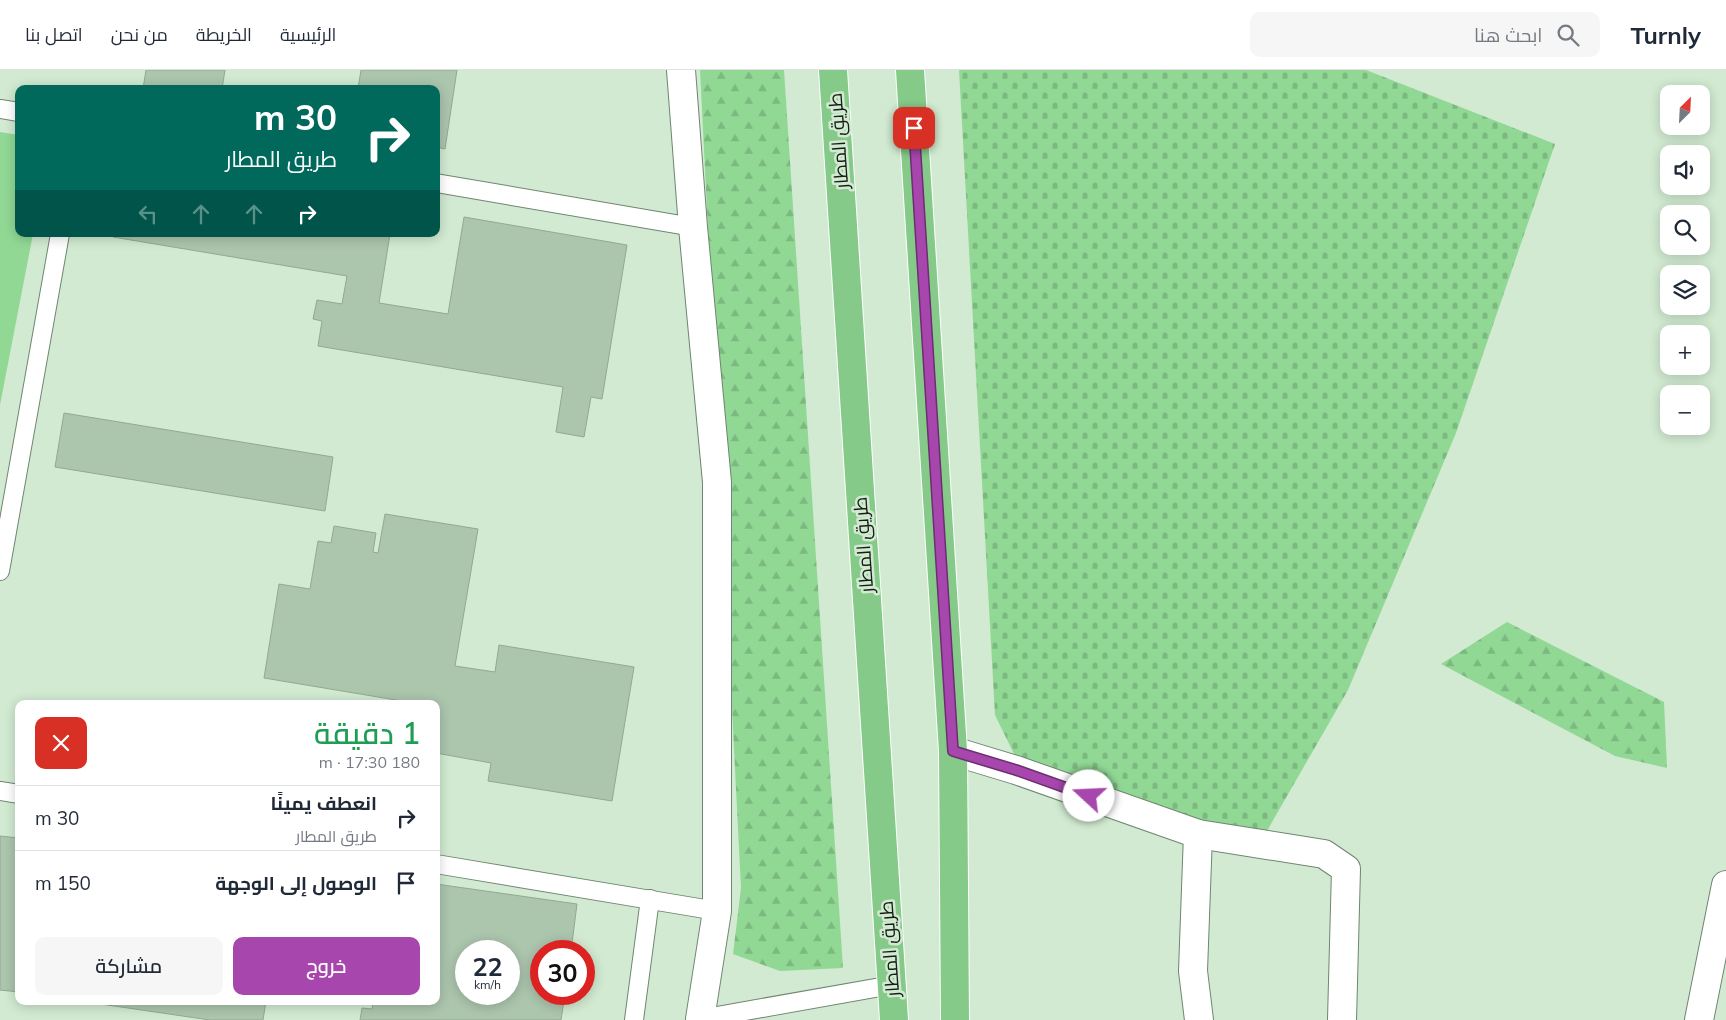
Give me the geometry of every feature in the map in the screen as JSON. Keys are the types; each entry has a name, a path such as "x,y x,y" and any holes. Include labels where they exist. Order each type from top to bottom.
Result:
{"highway":[{"name":"طريق المطار","path":"833,70 894,1020"},
{"path":"910,70 953,751 955,1020"}],"street":[{"path":"681,70 693,227 717,482 717,910 700,1019"},
{"path":"953,751 1016,770 1198,834 1324,854 1346,869 1342,1020"},
{"path":"1198,834 1193,971 1199,1020"},
{"path":"1699,1020 1726,885"}],"lane":[{"path":"0,109 15,111"},
{"path":"440,184 693,227"},
{"path":"0,571 59,237"},
{"path":"0,791 15,793"},
{"path":"440,865 717,910"},
{"path":"634,1020 650,899"},
{"path":"700,1019 892,984"}],"green space":[{"path":"700,70 784,70 843,968 780,971 733,954 741,888"},
{"path":"959,70 1366,70 1555,144 1456,433 1348,690 1260,843 1019,764 995,715"},
{"path":"0,132 15,134 15,237 32,237 0,405"},
{"path":"1507,622 1664,702 1667,768 1615,756 1441,664"}],"building":[{"path":"146,70 225,70 223,85 144,85"},
{"path":"361,70 457,70 445,149 440,148 440,85 359,85"},
{"path":"464,217 627,245 602,399 591,397 584,437 556,432 563,387 318,346 322,321 313,319 317,300 342,304 347,276 113,237 390,237 379,303 448,314"},
{"path":"64,413 333,457 325,511 55,467"},
{"path":"385,514 478,529 455,666 495,672 499,645 634,667 612,801 488,781 491,763 440,754 440,700 396,700 264,678 279,584 310,589 318,541 331,543 334,526 376,533 373,552 378,553"},
{"path":"0,836 15,838 15,992 0,990"},
{"path":"440,885 577,904 572,940 530,940 530,1005 563,1005 561,1020 360,1020 362,1008 372,1009 372,1005 440,1005"},
{"path":"107,1005 265,1005 263,1020 210,1020"}],"route":[{"path":"914,128 953,751 1016,770 1089,796"}]}
